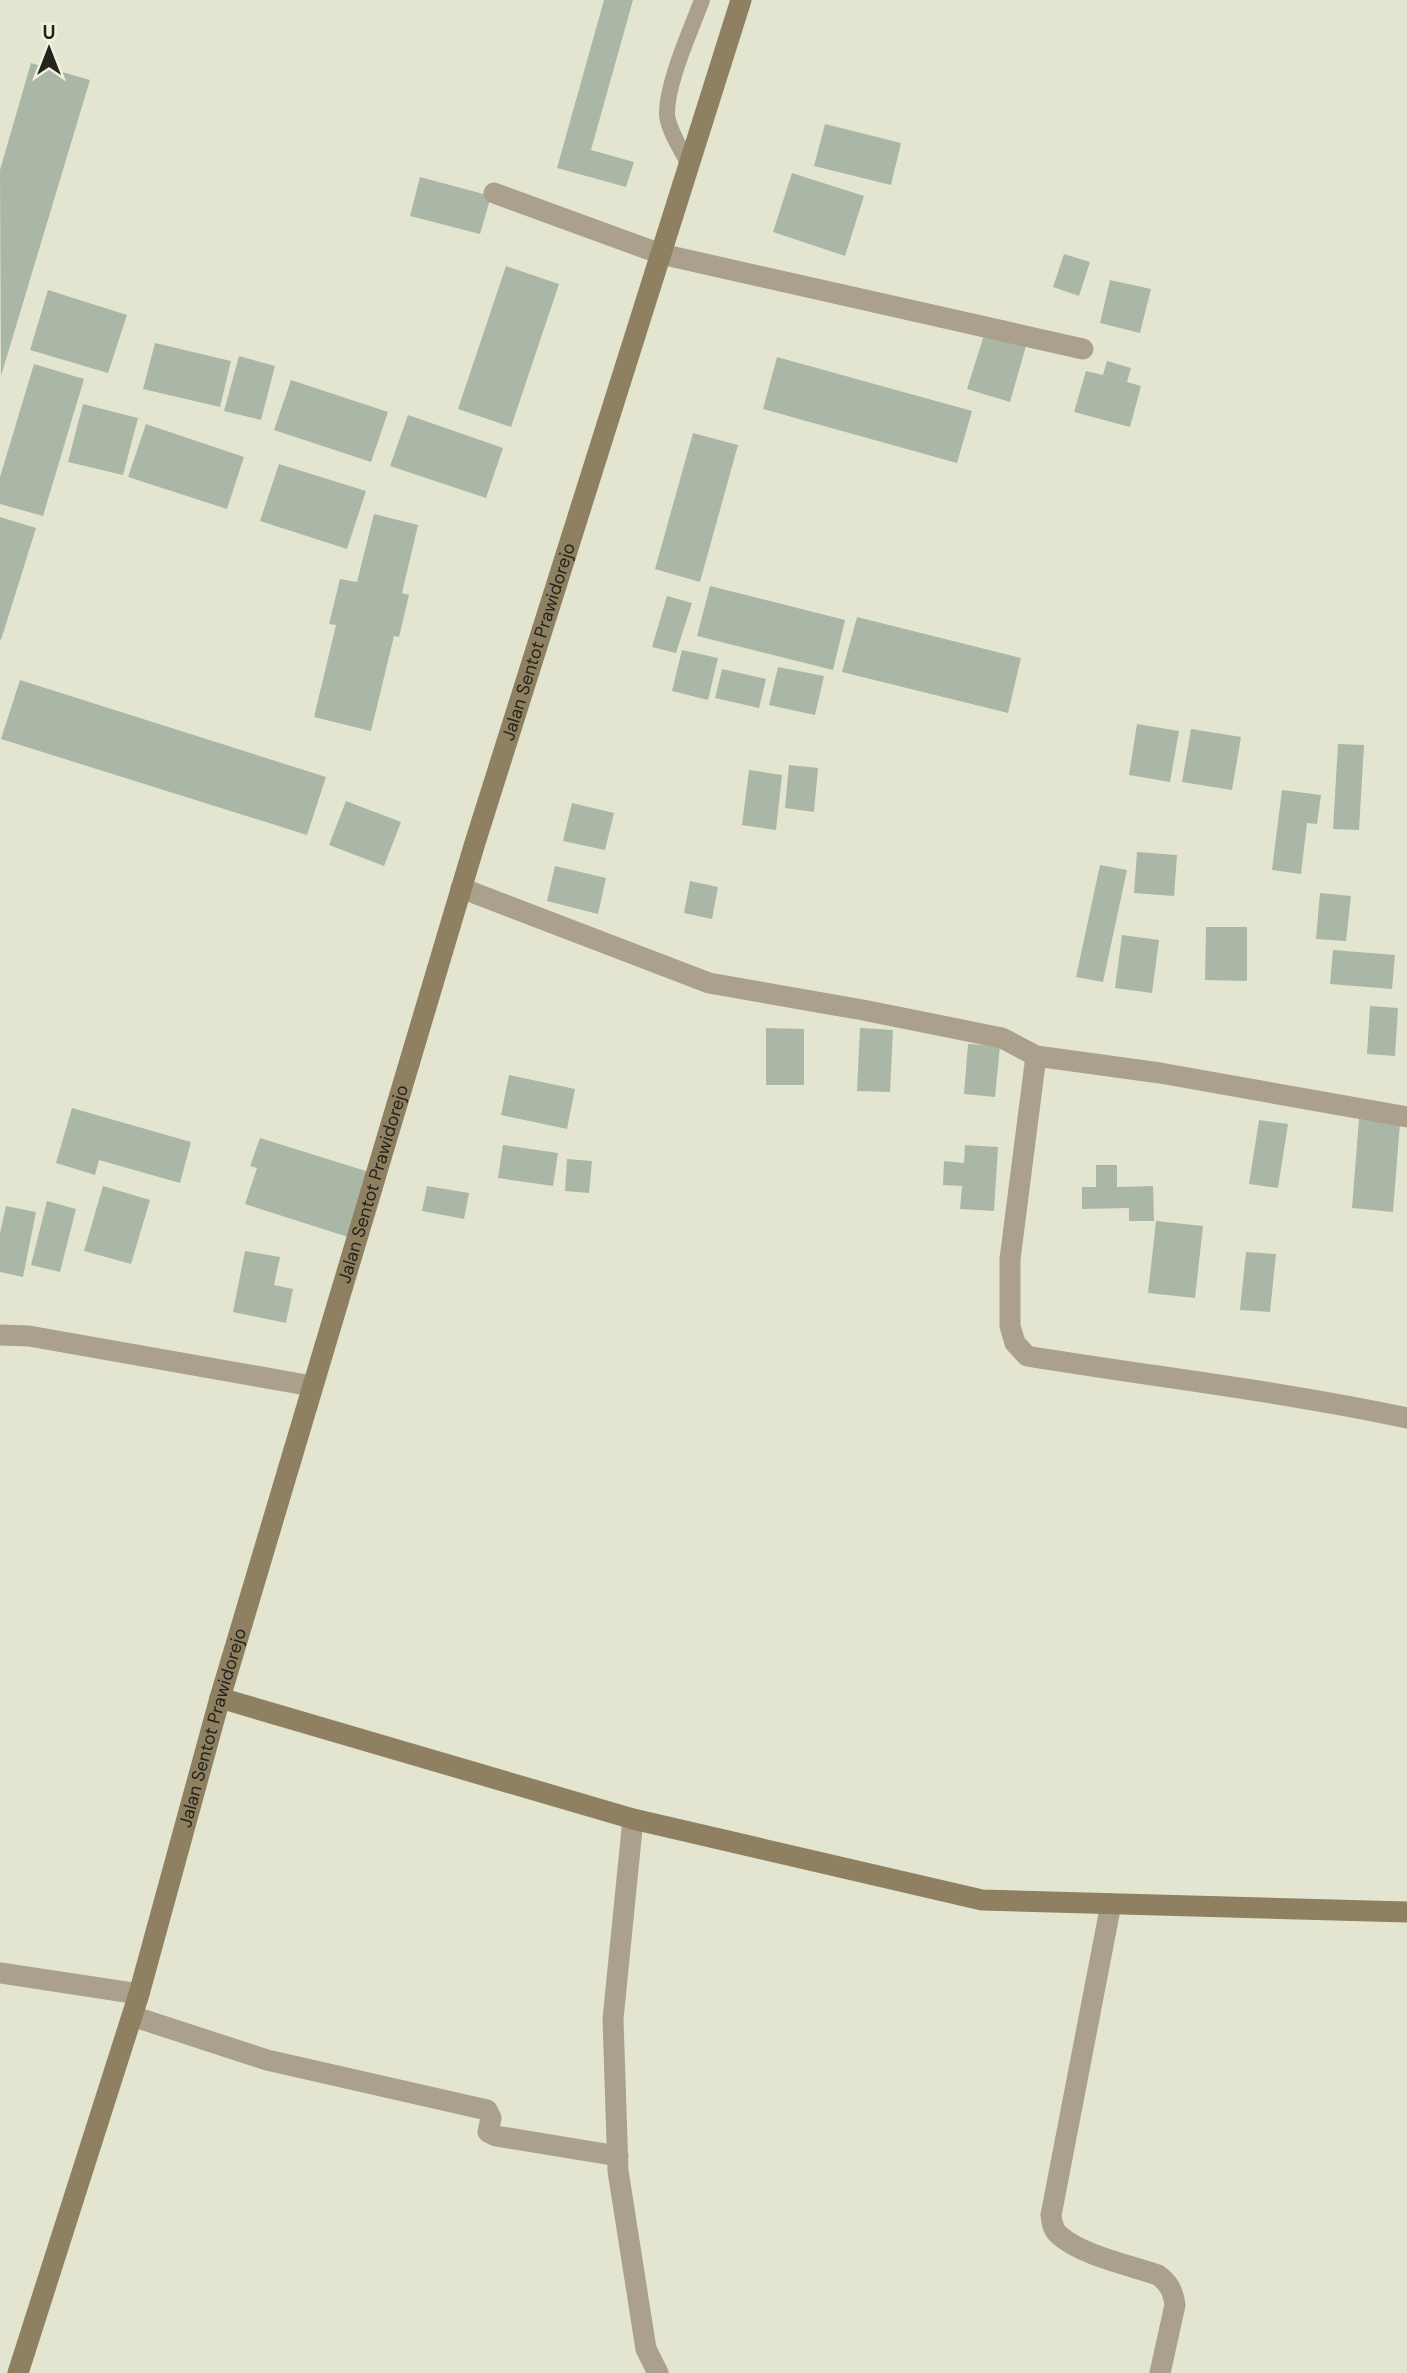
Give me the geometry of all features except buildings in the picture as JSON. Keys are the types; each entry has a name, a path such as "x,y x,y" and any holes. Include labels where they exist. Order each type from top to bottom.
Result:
{"main road":[{"name":"Jalan Sentot Prawidorejo","path":"18,2373 139,1994 220,1698 461,888 741,0"},
{"path":"220,1698 632,1819 982,1900 1407,1912"}],"street":[{"path":"494,193 661,254 1083,349"},
{"path":"461,888 709,983 1002,1038 1036,1056 1160,1073 1407,1117"},
{"path":"1036,1056 1010,1259 1010,1326 1015,1343 1027,1356 1333,1402 1407,1418"},
{"path":"0,1335 29,1336 312,1386"},
{"path":"632,1819 613,2019 618,2156 646,2349 658,2373"},
{"path":"1111,1904 1054,2202 1052,2225 1059,2235 1083,2249 1158,2275 1167,2281 1175,2305 1160,2373"},
{"path":"0,1973 139,1994"},
{"path":"132,2016 267,2060 487,2110 490,2113 490,2134 618,2156"}],"lane":[{"path":"689,165 667,116 670,89 702,0"}]}
